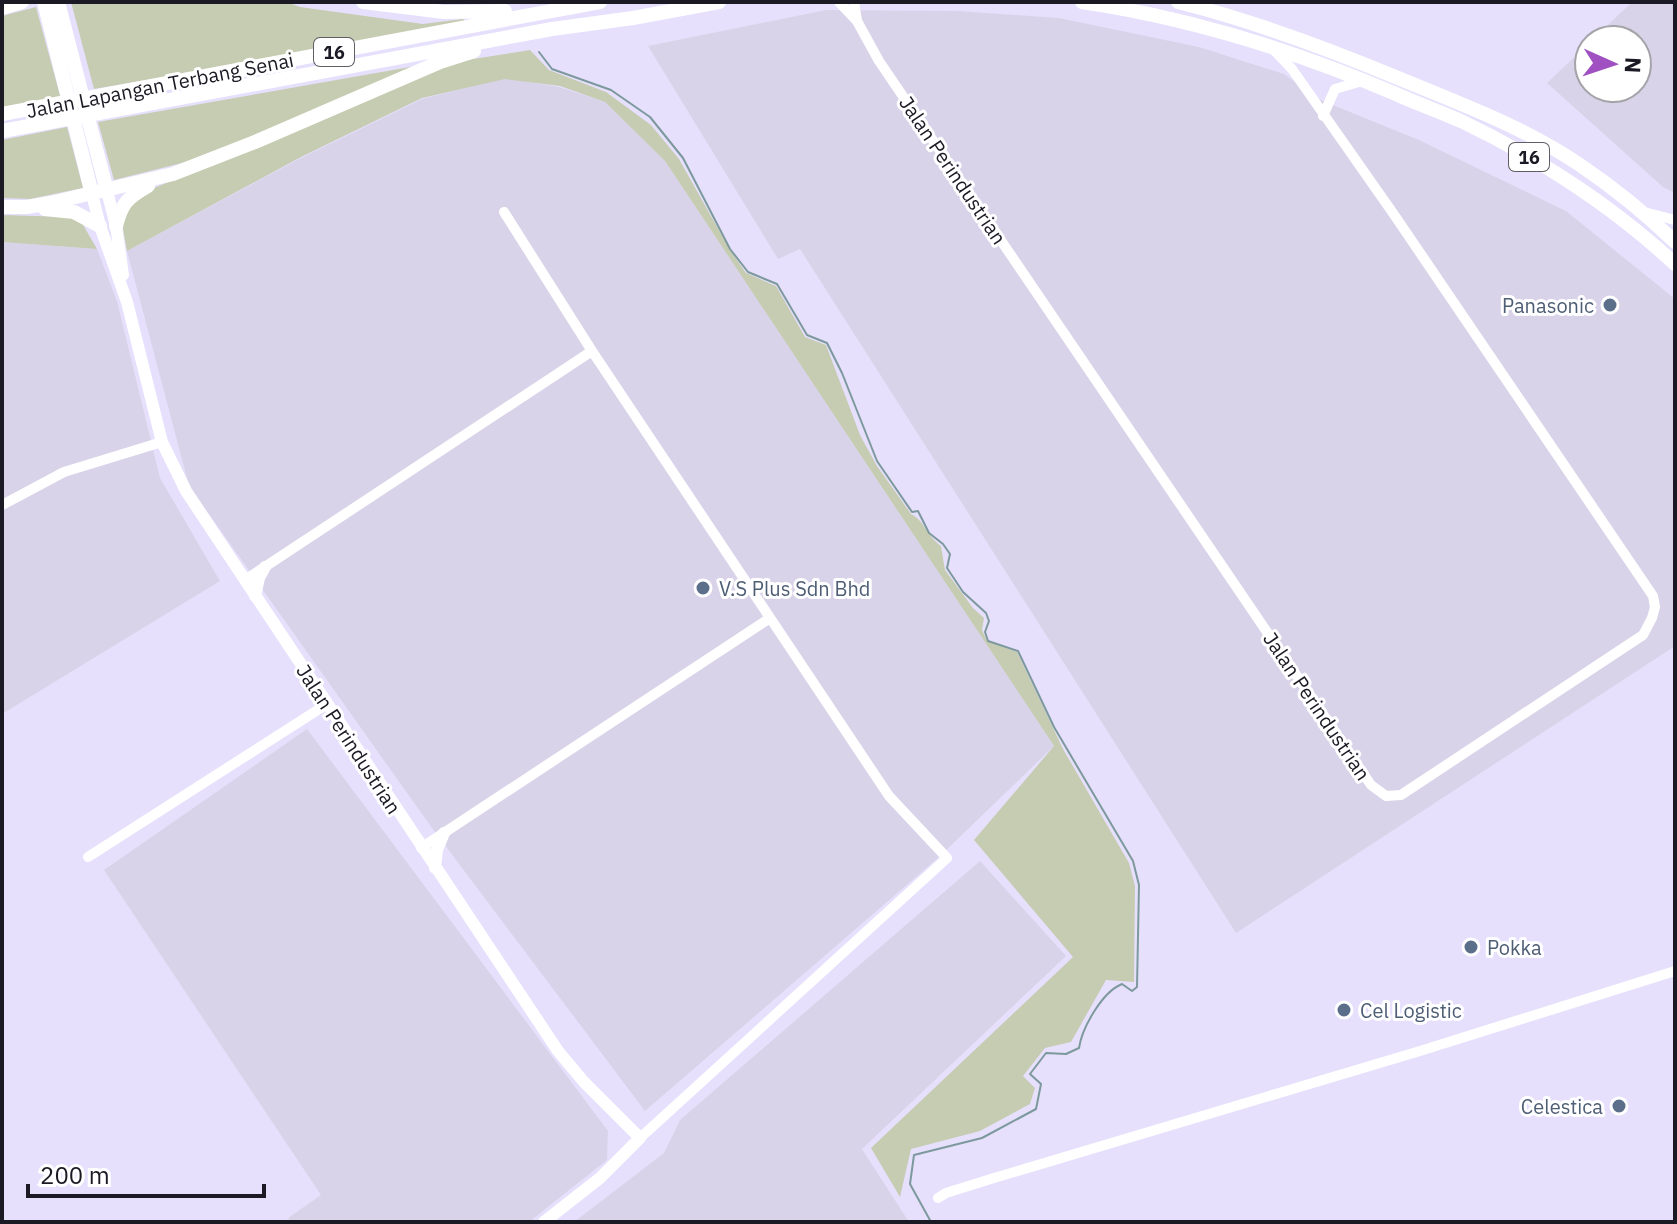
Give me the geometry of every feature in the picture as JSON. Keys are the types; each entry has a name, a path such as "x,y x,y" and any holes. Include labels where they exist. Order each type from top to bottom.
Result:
{"highway":[{"path":"2,8 22,2"},
{"path":"44,2 73,87"},
{"path":"58,2 73,87 100,192"},
{"path":"363,2 418,10 474,13 570,6"},
{"name":"Jalan Lapangan Terbang Senai","path":"2,114 600,2"},
{"name":"Jalan Lapangan Terbang Senai","path":"2,131 552,29 719,2"},
{"name":"16","path":"1082,2 1263,44 1365,80 1462,122 1523,153 1626,222 1675,264"},
{"name":"16","path":"1178,2 1234,16 1330,50 1473,109 1534,138 1578,163 1642,210 1675,242"},
{"path":"116,226 120,209 130,196 173,174 440,62 552,29"},
{"path":"27,207 173,174"},
{"path":"2,207 74,212 100,226"}],"main road":[{"path":"100,192 100,226 127,302"},
{"path":"100,192 116,226 127,302"},
{"name":"Jalan Perindustrian","path":"127,302 162,442 186,491 558,1051 640,1138"},
{"path":"255,596 265,567"},
{"path":"435,868 437,850 444,833"},
{"path":"544,1222 600,1178 640,1138"}],"street":[{"name":"Jalan Perindustrian","path":"839,2 857,21 879,61 1371,785 1386,796 1401,795 1643,635 1655,607 1653,596 1395,216 1323,116"},
{"path":"854,2 857,21"},
{"path":"1263,44 1281,56 1323,116"},
{"path":"1323,116 1335,89 1365,80"},
{"path":"1642,210 1675,220"},
{"path":"504,212 592,351 889,796 947,858 640,1138"},
{"path":"245,580 592,351"},
{"path":"2,505 64,472 162,442"},
{"path":"421,848 770,618"},
{"path":"88,857 327,704"},
{"path":"938,1198 946,1193 1675,971"}],"shaded area":[{"path":"1632,2 1675,2 1675,193 1663,187 1547,83 1573,58 1573,104 1653,104 1653,24 1609,24"},
{"path":"826,10 958,11 1059,18 1199,47 1284,74 1318,99 1419,140 1566,211 1675,299 1675,646 1236,933 800,249 778,259 648,46"},
{"path":"505,78 559,87 605,102 665,161 1054,746 939,857 645,1111 432,828 189,486 127,251 301,158 422,99"},
{"path":"2,242 97,249 117,301 160,478 220,581 2,714"},
{"path":"307,729 608,1131 607,1160 529,1222 291,1222 288,1218 321,1195 104,870"},
{"path":"980,861 1066,956 862,1149 909,1222 574,1222 664,1153 680,1120"}],"green space":[{"path":"71,2 287,2 300,7 423,24 463,19 468,22 94,89"},
{"path":"36,7 61,99 2,109 2,16"},
{"path":"530,50 549,70 606,92 651,125 679,159 746,273 776,286 805,337 826,345 860,435 877,466 911,514 941,546 945,570 984,618 982,630 987,641 1017,652 1063,749 1129,863 1135,886 1134,982 1106,980 1071,1042 1045,1048 1023,1076 1035,1088 1030,1104 980,1131 911,1149 900,1197 871,1148 1073,957 974,840 1054,746 665,161 605,102 560,86 505,79 422,98 301,157 127,251 121,218 140,194 437,68"},
{"path":"427,64 206,157 114,180 98,122"},
{"path":"67,127 83,188 30,199 2,198 2,140"},
{"path":"2,215 69,217 82,223 97,249 2,242"}],"waterway":[{"path":"539,52 552,69 611,90 650,117 683,158 730,249 748,272 777,284 807,335 827,343 877,461 912,512 918,511 929,533 950,554 947,568 963,592 986,613 989,621 985,632 988,641 1018,651 1054,727 1133,861 1139,885 1137,987 1132,991 1122,984 1100,1002 1079,1048 1066,1054 1046,1053 1030,1074 1041,1084 1036,1109 982,1138 914,1155 910,1184 931,1222"}],"place":[{"name":"Panasonic","path":"1610,305"},
{"name":"V.S Plus Sdn Bhd","path":"703,588"},
{"name":"Pokka","path":"1471,947"},
{"name":"Cel Logistic","path":"1344,1010"},
{"name":"Celestica","path":"1619,1106"}]}
